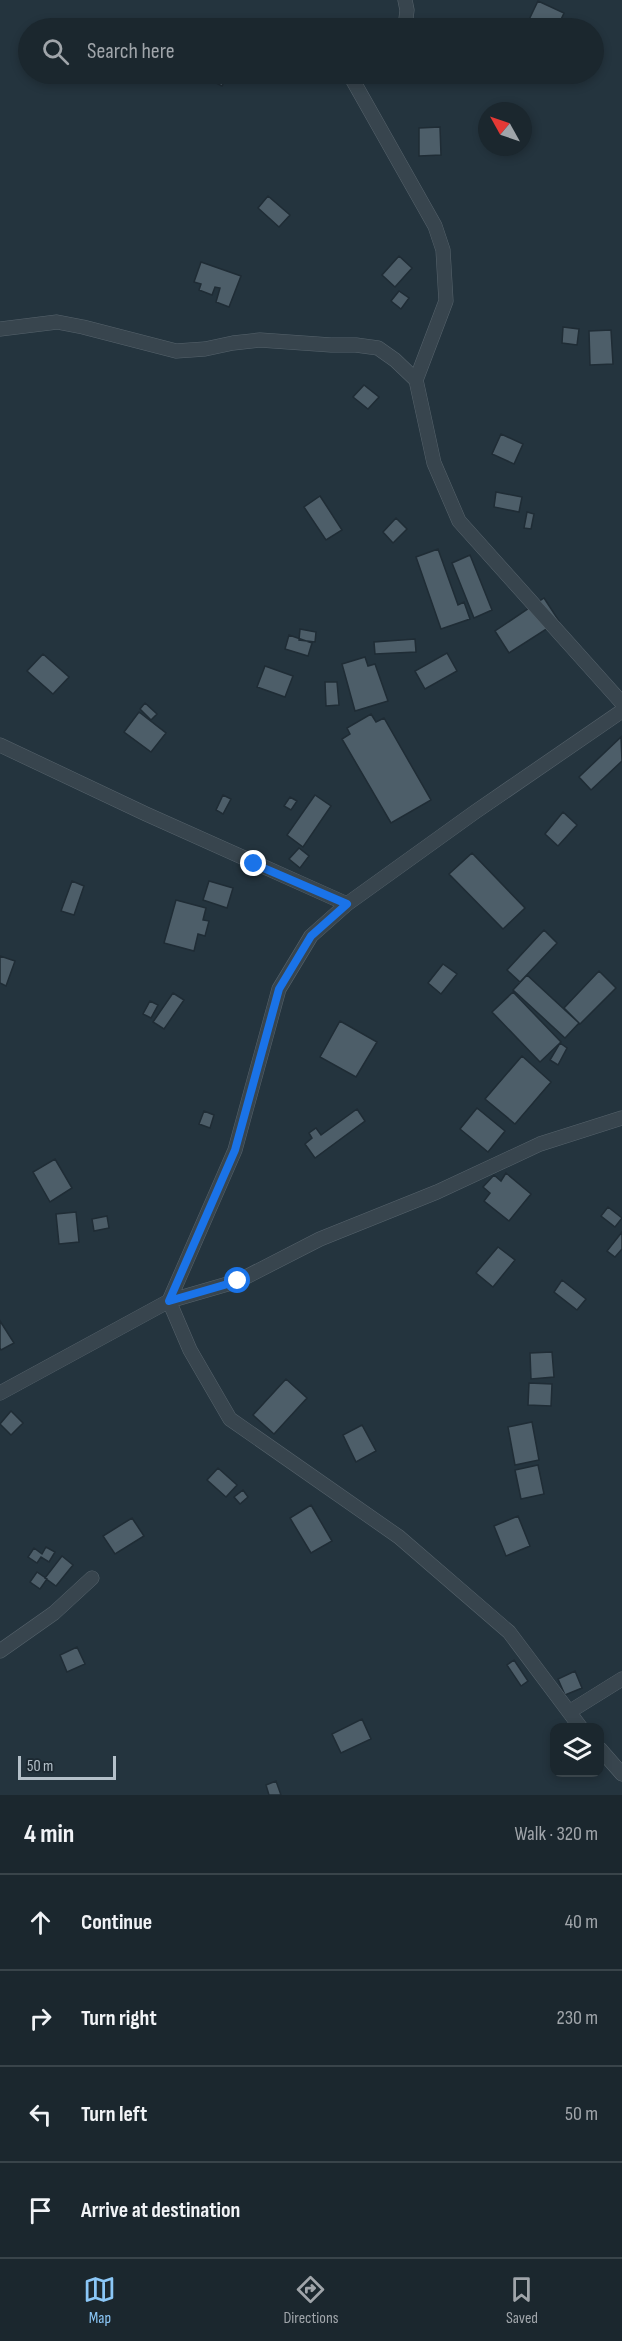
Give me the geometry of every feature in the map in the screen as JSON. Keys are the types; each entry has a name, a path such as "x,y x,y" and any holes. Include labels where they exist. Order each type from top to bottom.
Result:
{"street":[{"path":"405,0 406,18"},
{"path":"359,84 435,226 443,250 446,301 416,380 434,464 459,521 622,702"},
{"path":"0,329 57,322 176,351 260,340 356,345 378,348 416,380"},
{"path":"577,1723 509,1632 399,1537 230,1419 190,1350 169,1301 235,1150 279,989 311,936 347,904 622,711"},
{"path":"0,745 200,839 347,904"},
{"path":"0,1393 169,1301 238,1281 320,1239 437,1192 540,1144 622,1118"},
{"path":"0,1651 54,1613 92,1578"},
{"path":"569,1712 622,1679"},
{"path":"604,1754 622,1774"}],"building":[{"path":"538,1 564,13 562,18 530,18"},
{"path":"440,127 441,155 419,156 419,128"},
{"path":"268,196 290,215 279,227 258,208"},
{"path":"399,256 412,268 395,287 382,275"},
{"path":"201,262 241,276 229,307 216,302 220,288 215,287 212,295 199,290 201,284 194,282"},
{"path":"399,291 409,298 401,309 391,301"},
{"path":"563,327 579,329 577,345 562,343"},
{"path":"611,330 613,364 590,365 589,331"},
{"path":"364,385 379,397 368,409 353,397"},
{"path":"501,434 523,444 514,464 492,454"},
{"path":"496,492 522,497 519,512 494,507"},
{"path":"320,496 342,530 326,540 304,507"},
{"path":"527,512 534,514 531,529 524,528"},
{"path":"396,518 407,529 393,543 383,532"},
{"path":"438,549 458,605 464,602 470,619 441,629 416,557"},
{"path":"470,555 492,610 474,618 452,563"},
{"path":"544,598 559,621 509,653 495,631"},
{"path":"300,629 316,632 315,642 299,640"},
{"path":"289,635 312,643 308,656 285,649"},
{"path":"415,639 416,652 375,654 374,642"},
{"path":"447,653 457,671 425,689 415,671"},
{"path":"43,654 69,677 53,694 27,671"},
{"path":"365,657 368,666 375,664 388,701 355,711 342,664"},
{"path":"265,666 293,676 285,697 257,687"},
{"path":"325,682 337,682 339,705 326,706"},
{"path":"145,703 157,714 151,720 140,709"},
{"path":"139,712 166,733 151,752 124,732"},
{"path":"371,714 376,722 384,718 431,800 391,823 342,739 350,734 347,728"},
{"path":"621,737 622,761 591,790 579,777"},
{"path":"223,795 231,799 223,814 216,810"},
{"path":"315,795 331,806 303,847 287,835"},
{"path":"290,797 297,801 291,810 284,806"},
{"path":"563,812 577,825 558,846 545,834"},
{"path":"299,848 309,856 300,868 289,859"},
{"path":"472,853 525,908 503,929 449,874"},
{"path":"72,881 84,886 74,915 61,911"},
{"path":"209,881 233,888 227,908 203,900"},
{"path":"176,900 206,908 203,920 209,921 205,936 198,934 194,951 164,943"},
{"path":"544,930 557,943 520,982 507,970"},
{"path":"0,956 15,961 6,986 0,983"},
{"path":"443,964 457,974 441,994 428,983"},
{"path":"599,971 616,988 580,1024 564,1008"},
{"path":"527,975 579,1023 565,1038 513,990"},
{"path":"513,992 561,1042 540,1062 492,1012"},
{"path":"173,993 184,1000 164,1029 153,1022"},
{"path":"150,1001 158,1005 151,1018 143,1014"},
{"path":"340,1021 377,1042 356,1077 320,1057"},
{"path":"560,1043 567,1048 558,1065 550,1060"},
{"path":"522,1056 551,1082 515,1124 485,1099"},
{"path":"477,1108 505,1131 488,1152 460,1129"},
{"path":"357,1109 365,1121 315,1158 305,1144 312,1138 309,1133 316,1128 321,1135"},
{"path":"204,1111 214,1115 210,1128 199,1124"},
{"path":"55,1159 72,1188 50,1202 33,1172"},
{"path":"506,1173 531,1194 509,1221 484,1201 490,1193 483,1187 494,1175 501,1181"},
{"path":"608,1207 622,1218 615,1227 601,1216"},
{"path":"76,1212 79,1242 59,1244 56,1214"},
{"path":"107,1216 109,1228 94,1231 92,1219"},
{"path":"622,1232 622,1249 615,1257 607,1251"},
{"path":"498,1247 515,1260 493,1287 476,1273"},
{"path":"562,1280 586,1299 577,1310 554,1292"},
{"path":"0,1321 14,1343 1,1350 0,1348"},
{"path":"552,1352 554,1377 531,1379 530,1353"},
{"path":"286,1379 307,1398 274,1434 253,1415"},
{"path":"529,1383 552,1384 551,1406 528,1405"},
{"path":"11,1411 23,1423 11,1435 0,1424"},
{"path":"532,1422 539,1460 515,1465 508,1427"},
{"path":"362,1425 376,1451 356,1462 343,1435"},
{"path":"538,1465 544,1494 521,1499 515,1470"},
{"path":"218,1468 237,1485 226,1497 207,1480"},
{"path":"243,1490 248,1497 240,1504 234,1497"},
{"path":"311,1505 332,1541 311,1553 290,1518"},
{"path":"518,1516 530,1546 506,1556 494,1526"},
{"path":"132,1518 144,1536 115,1554 103,1536"},
{"path":"46,1547 55,1552 49,1562 41,1557 37,1563 28,1557 34,1548 42,1554"},
{"path":"62,1556 73,1565 56,1586 45,1578"},
{"path":"37,1572 47,1579 40,1589 30,1582"},
{"path":"77,1647 85,1664 67,1672 60,1655"},
{"path":"514,1660 528,1681 521,1686 507,1665"},
{"path":"575,1671 582,1688 565,1695 558,1679"},
{"path":"362,1719 371,1739 341,1753 332,1734"},
{"path":"276,1781 281,1795 269,1795 266,1785"}],"route":[{"path":"238,1281 169,1301 235,1150 279,989 311,936 347,904 254,864"}]}
